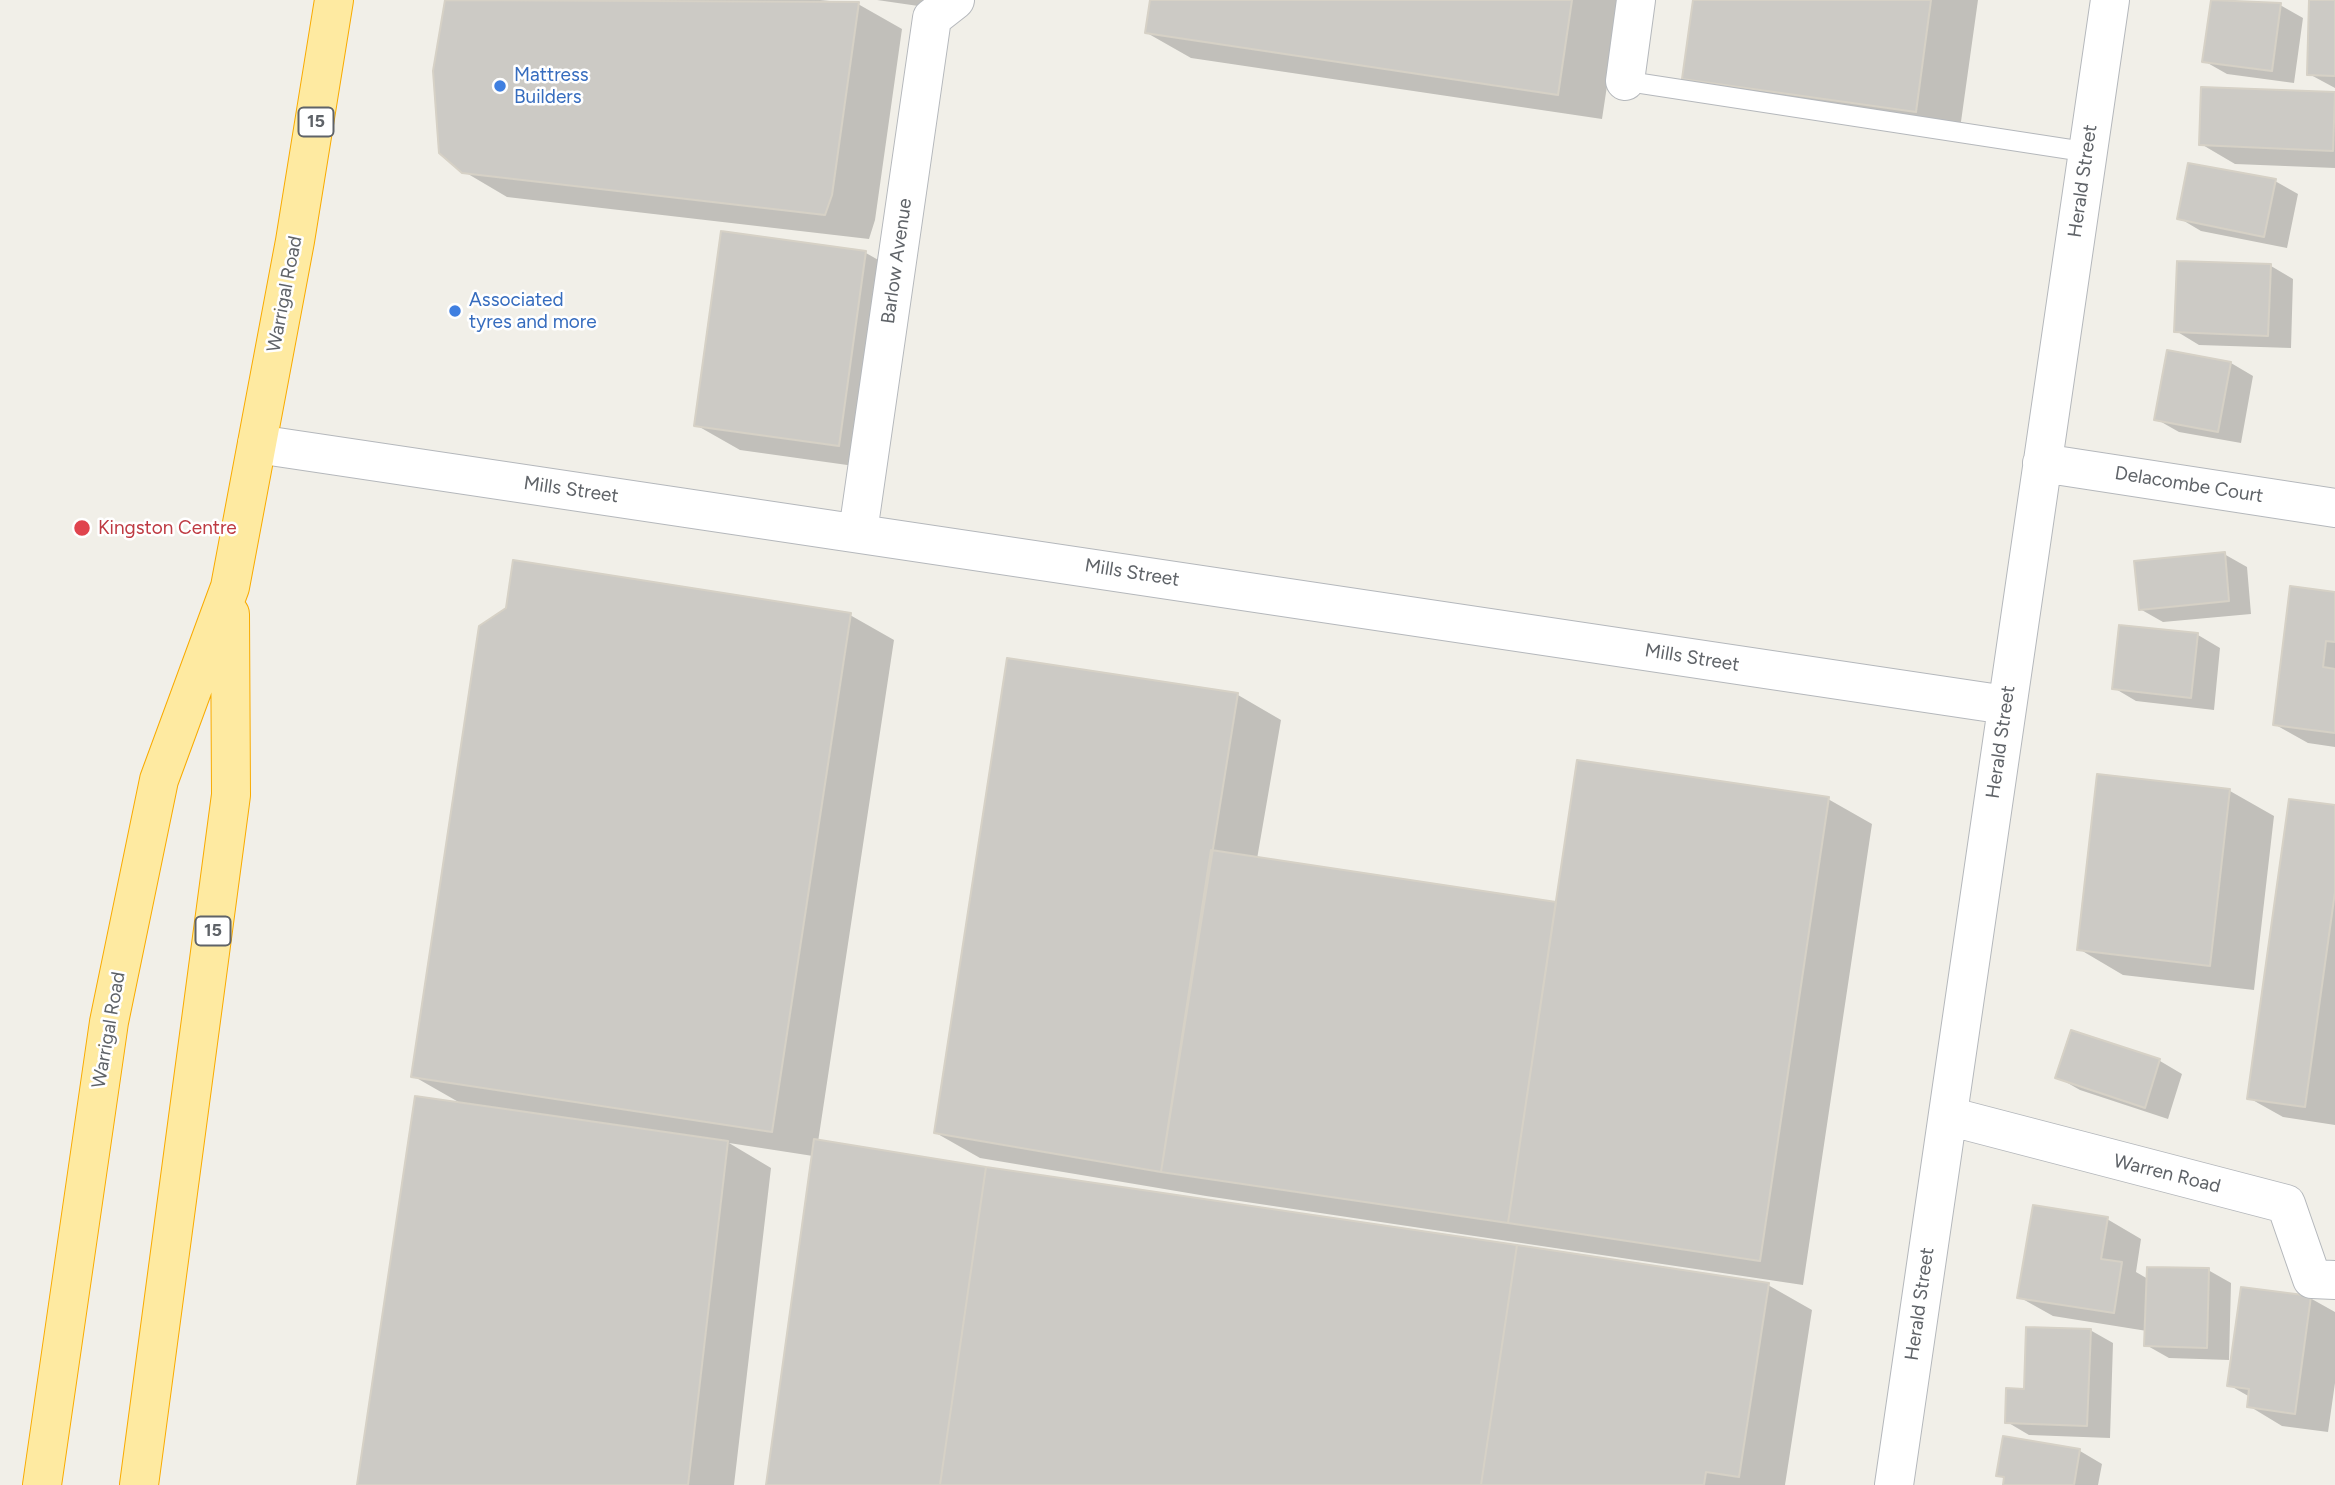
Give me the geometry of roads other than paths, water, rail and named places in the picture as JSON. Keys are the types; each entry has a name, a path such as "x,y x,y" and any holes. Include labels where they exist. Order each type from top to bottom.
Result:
{"highway":[{"name":"Warrigal Road","path":"42,1485 104,1054 146,839 159,780 230,587 312,144 334,0"},
{"name":"Warrigal Road","path":"139,1485 231,794 230,587"}],"street":[{"name":"Barlow Avenue","path":"858,532 932,18 955,0"},
{"path":"1625,81 1636,0"},
{"name":"Herald Street","path":"1894,1485 2110,0"},
{"name":"Mills Street","path":"257,444 2006,705"},
{"name":"Delacombe Court","path":"2042,463 2335,508"},
{"name":"Warren Road","path":"1948,1115 2286,1204 2312,1279 2335,1280"}],"lane":[{"path":"1625,81 2088,152"}],"place":[{"name":"Mattress Builders","path":"500,86"},
{"name":"Associated tyres and more","path":"455,311"},
{"name":"Kingston Centre","path":"82,528"}]}
